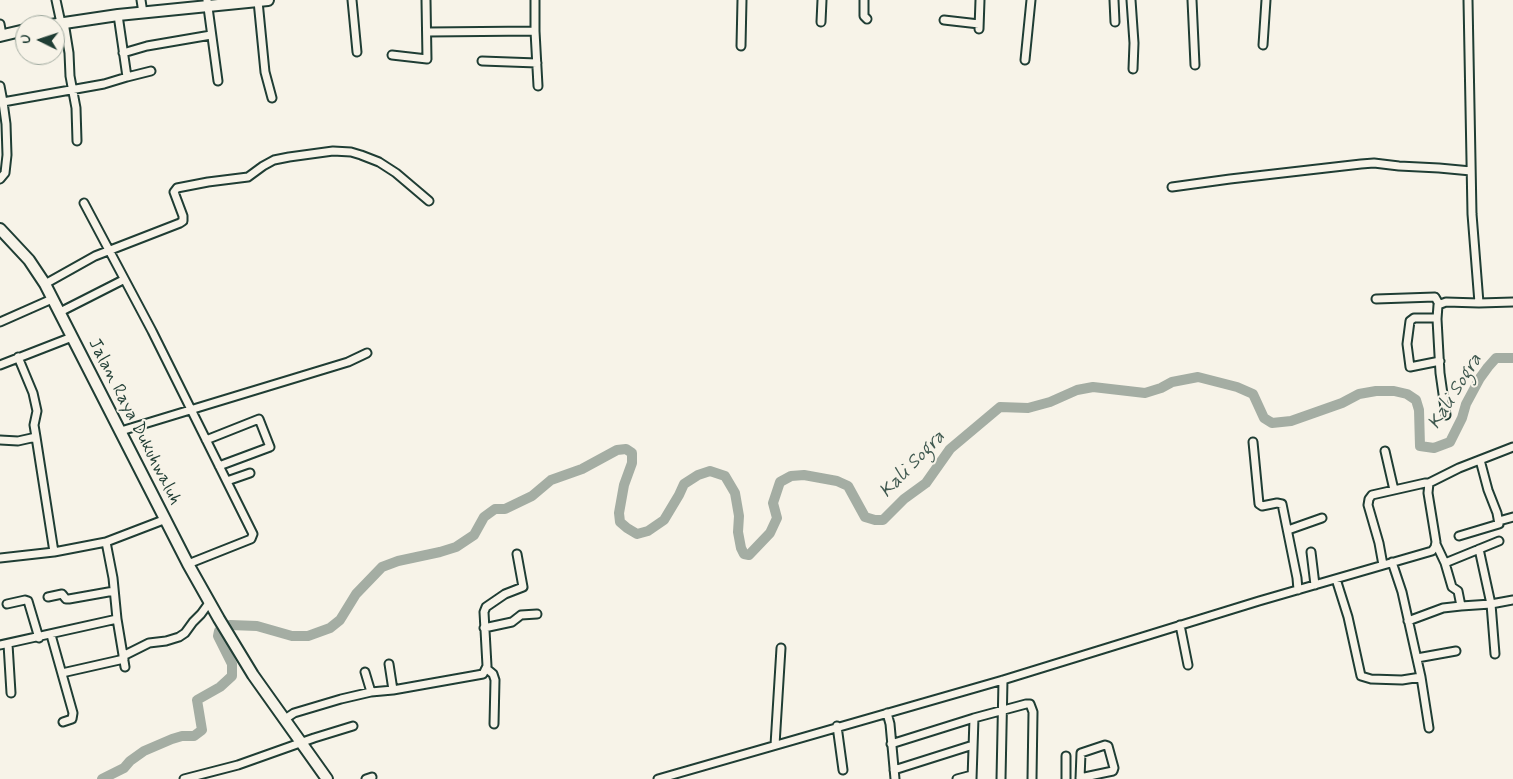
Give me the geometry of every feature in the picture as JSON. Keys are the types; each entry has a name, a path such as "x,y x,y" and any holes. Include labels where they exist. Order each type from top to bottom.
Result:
{"main road":[{"path":"65,22 207,3 263,1"},
{"path":"1,36 15,32"},
{"name":"Jalan Raya Dukuhwaluh","path":"0,229 29,260 45,284 209,603 253,675 327,779"}],"street":[{"path":"56,0 58,15"},
{"path":"141,0 143,13"},
{"path":"352,0 357,52"},
{"path":"392,55 426,60 428,32 426,0"},
{"path":"535,0 538,86"},
{"path":"741,46 742,0"},
{"path":"821,22 822,0"},
{"path":"864,0 864,16 867,20"},
{"path":"944,20 979,26 980,0"},
{"path":"1024,60 1031,0"},
{"path":"1114,0 1114,22"},
{"path":"1131,0 1134,43 1133,70"},
{"path":"1192,0 1194,66"},
{"path":"1264,45 1266,0"},
{"path":"1468,0 1472,214 1479,303"},
{"path":"263,1 266,72 272,98"},
{"path":"207,3 218,81"},
{"path":"118,15 127,77"},
{"path":"0,24 1,36"},
{"path":"428,32 535,31"},
{"path":"123,53 147,46 212,35"},
{"path":"65,40 69,52 72,90 76,108 77,140"},
{"path":"482,61 536,63"},
{"path":"3,102 104,84 152,72"},
{"path":"0,86 6,124 7,155 5,173 0,179"},
{"path":"45,284 78,265 108,251 182,222 183,216 174,192 177,188 248,177 274,160 333,151 351,152 379,162 396,173 429,201"},
{"path":"1172,187 1230,178 1374,163 1471,171"},
{"path":"84,203 123,280 152,331 253,534 252,538 188,564"},
{"path":"60,312 123,280"},
{"path":"1376,299 1435,297 1439,304 1437,318 1441,390 1446,415"},
{"path":"0,322 52,298"},
{"path":"1439,304 1446,302 1513,302"},
{"path":"1437,318 1414,318 1410,321 1407,344 1410,367 1440,361"},
{"path":"0,365 72,337"},
{"path":"121,431 348,362 368,353"},
{"path":"18,358 37,410 34,424 54,552"},
{"path":"206,440 259,419 270,447 220,466"},
{"path":"0,440 18,441 36,437"},
{"path":"1253,442 1259,504 1262,506 1281,503 1288,530 1298,590"},
{"path":"1383,565 1368,502 1372,495 1429,483 1441,476 1513,448"},
{"path":"1385,451 1394,490"},
{"path":"1458,536 1498,525 1499,520 1480,460"},
{"path":"227,481 250,473"},
{"path":"1429,483 1428,493 1436,544 1445,563 1452,587 1458,591 1461,606"},
{"path":"1288,530 1322,518"},
{"path":"1499,520 1513,518"},
{"path":"0,558 54,552 106,542 166,519"},
{"path":"1445,563 1498,541"},
{"path":"106,542 124,661"},
{"path":"658,779 837,726 1003,680 1180,625 1432,551 1436,544"},
{"path":"1479,549 1491,604 1495,654"},
{"path":"1311,552 1315,585"},
{"path":"285,719 304,710 370,692 393,690 480,675 485,672 483,618 486,607 505,594 523,587 517,554"},
{"path":"1392,562 1417,658 1429,728"},
{"path":"1336,579 1348,616 1361,676 1371,679 1402,680 1421,677"},
{"path":"48,597 62,594 66,599 69,599 114,591"},
{"path":"7,604 28,600 39,638"},
{"path":"1408,621 1443,608 1513,600"},
{"path":"62,673 124,661 149,643 179,638 209,603"},
{"path":"484,628 512,622 521,615 537,614"},
{"path":"0,645 39,638 117,619"},
{"path":"1180,625 1188,665"},
{"path":"51,635 73,713 72,719 63,722"},
{"path":"8,644 11,693"},
{"path":"775,745 781,648"},
{"path":"1417,658 1456,651"},
{"path":"389,664 393,690"},
{"path":"486,669 493,674 495,680 494,724"},
{"path":"365,672 370,692"},
{"path":"1001,779 1003,680"},
{"path":"892,744 974,718 1030,704 1032,707 1032,779"},
{"path":"886,713 890,724 895,779"},
{"path":"957,779 972,777 974,718"},
{"path":"184,779 238,765 353,726"},
{"path":"837,726 844,770"},
{"path":"894,770 973,745"},
{"path":"1105,745 1108,746 1114,768 1113,771 1080,779 1082,752 1105,745"},
{"path":"1066,756 1066,779"}],"waterway":[{"name":"Kali Sogra","path":"102,779 124,768 144,751 172,739 182,736 194,736 202,730 197,700 220,687 232,676 232,664 218,636 219,631 230,625 257,626 292,636 308,636 330,628 340,620 356,594 382,567 398,561 456,547 474,535 484,517 495,509 505,509 532,496 551,480 582,469 617,450 626,449 632,453 632,463 624,485 619,513 620,522 627,528 637,534 648,531 664,520 684,484 698,475 710,471 725,476 735,493 741,548 744,554 749,555 770,533 777,518 773,503 780,482 791,476 804,475 837,481 848,486 865,517 883,520 904,499 926,483 950,449 1000,407 1028,408 1050,402 1077,390 1093,387 1145,393 1172,382 1198,377 1237,387 1253,394 1264,418 1272,423 1291,421 1342,403 1359,394 1376,391 1394,391 1407,394 1416,400 1419,410 1420,446 1434,448 1450,442 1462,418 1466,404 1488,367 1496,358 1513,358"}]}
